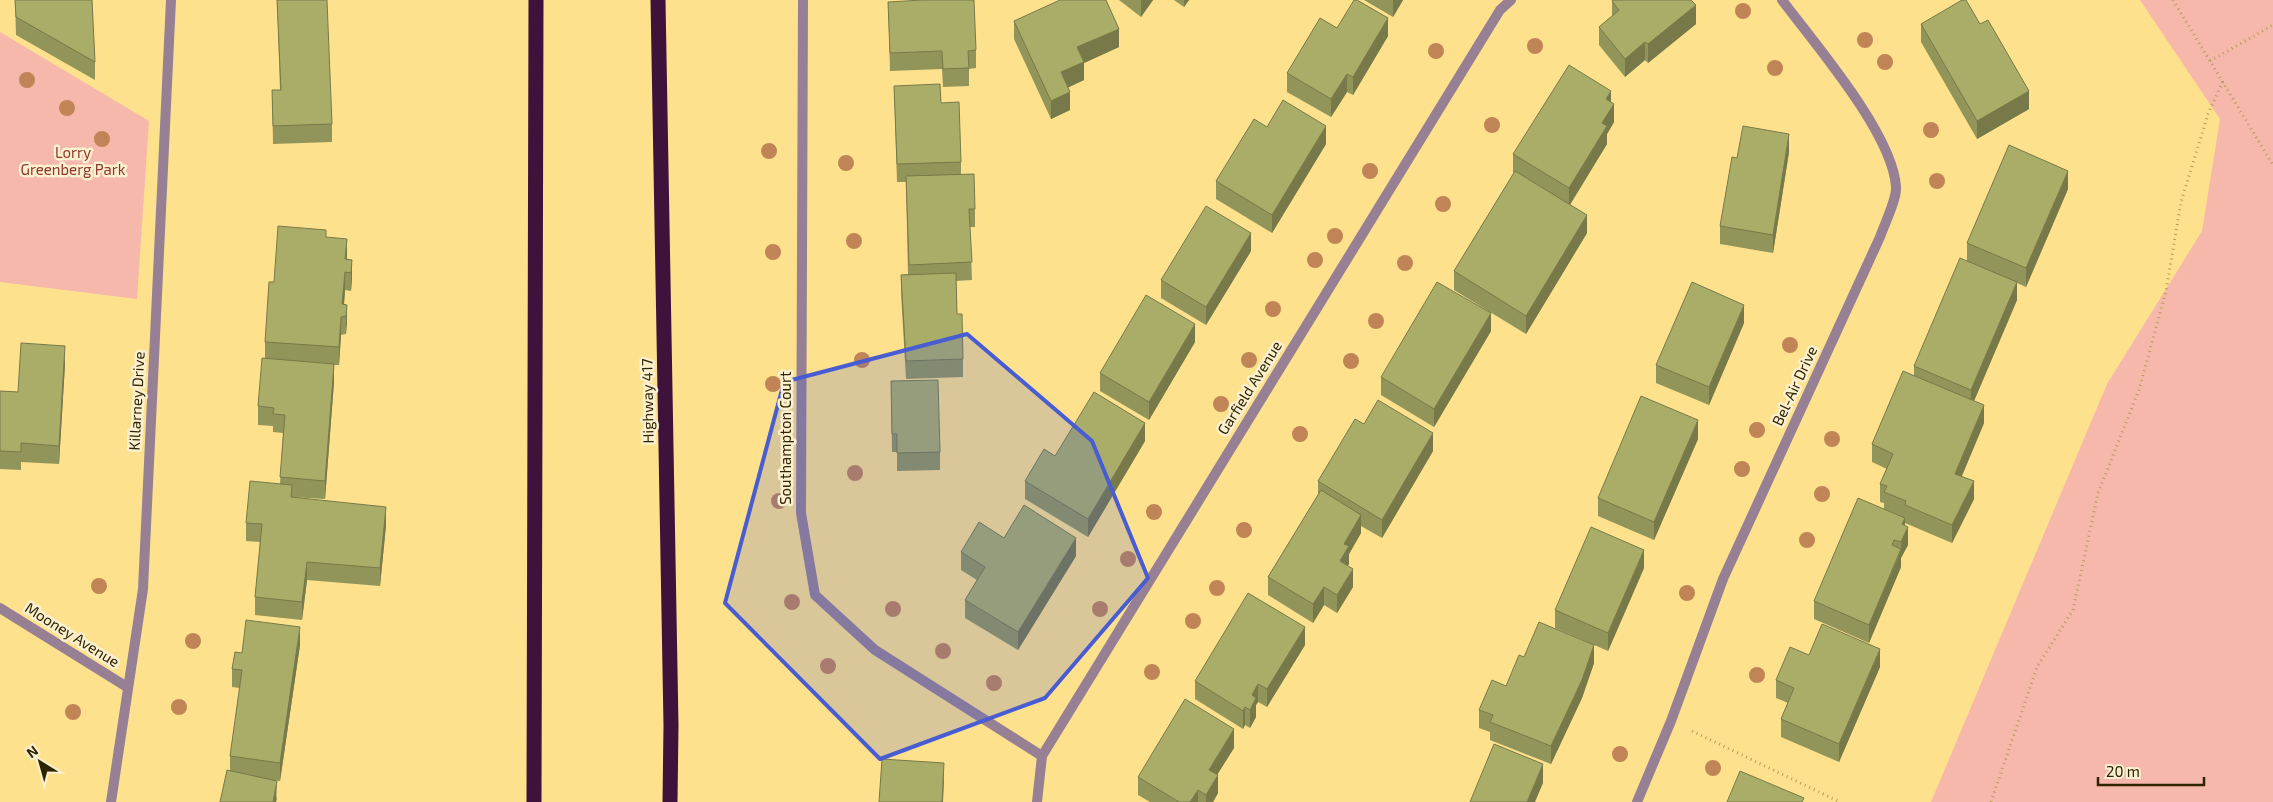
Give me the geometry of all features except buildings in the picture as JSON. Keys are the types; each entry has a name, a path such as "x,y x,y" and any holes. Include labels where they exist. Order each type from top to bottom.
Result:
{"highway":[{"path":"534,802 536,0"},
{"name":"Highway 417","path":"658,0 671,725 670,802"}],"street":[{"name":"Killarney Drive","path":"111,802 143,589 171,0"},
{"name":"Southampton Court","path":"803,0 800,513 815,595 875,650 1042,756"},
{"name":"Garfield Avenue","path":"1037,802 1042,756 1500,10 1511,0"},
{"name":"Bel-Air Drive","path":"1637,802 1671,721 1723,579 1880,237 1896,188 1887,152 1859,103 1782,0"},
{"name":"Mooney Avenue","path":"0,608 127,687"}],"path":[{"path":"2173,0 2273,165"},
{"path":"2210,61 2273,25"},
{"path":"1991,802 2037,667 2073,610 2098,493 2140,390 2166,291 2181,202 2208,114 2223,81"},
{"path":"1671,721 1840,802"}],"highlighted area":[{"path":"967,334 1092,441 1148,578 1045,698 880,759 725,603 784,382"}],"green space":[{"path":"2140,0 2273,0 2273,802 1931,802 2107,384 2202,231 2220,119"},
{"name":"Lorry Greenberg Park","path":"0,32 149,121 137,299 0,282"}]}
